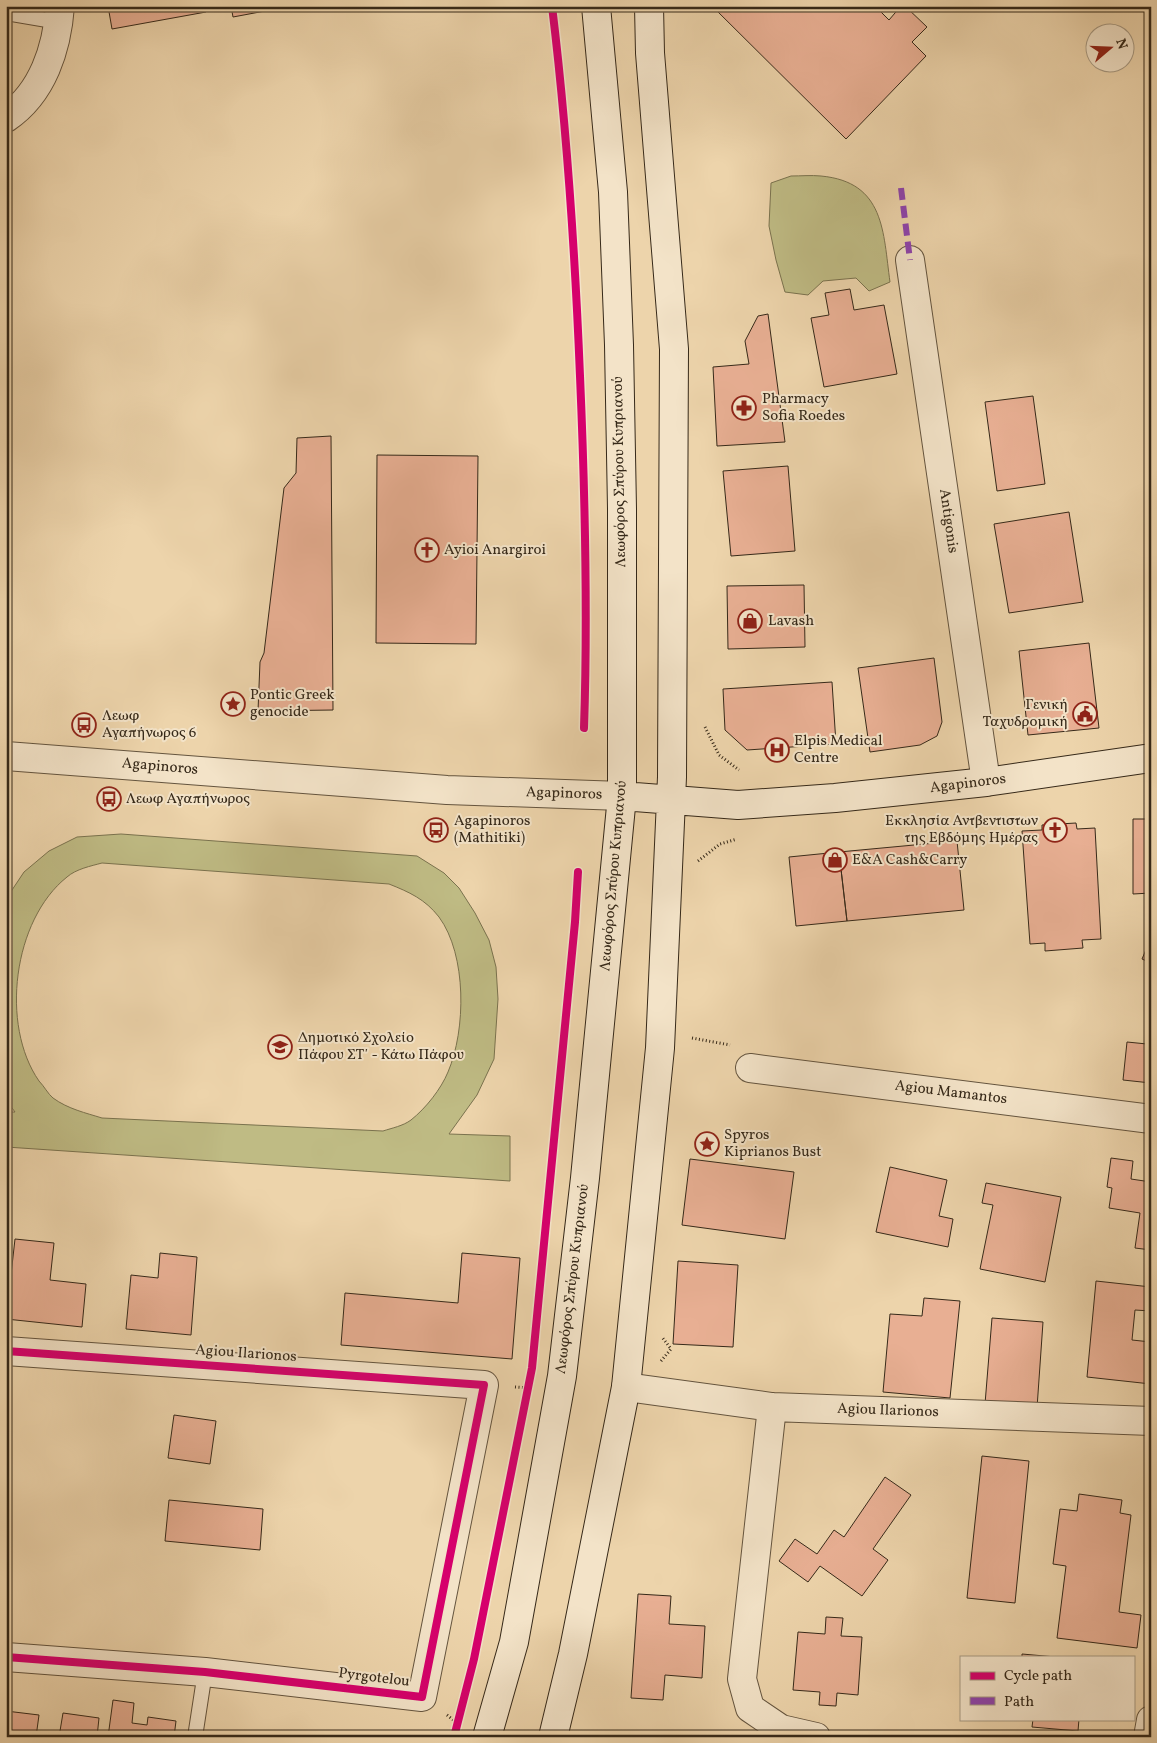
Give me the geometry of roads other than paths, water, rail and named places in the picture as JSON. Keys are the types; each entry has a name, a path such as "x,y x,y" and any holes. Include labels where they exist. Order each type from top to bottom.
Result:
{"main road":[{"name":"Λεωφόρος Σπύρου Κυπριανού","path":"487,1737 514,1642 562,1376 586,1168 622,796 622,509 619,345 613,192 596,6"},
{"path":"553,1737 573,1654 626,1387 660,1048 671,800 674,349 650,52 649,6"},
{"path":"6,118 31,95 47,69 59,14"},
{"name":"Antigonis","path":"910,260 986,782"},
{"name":"Agapinoros","path":"6,756 447,790 622,796 738,805 835,798 986,782 1151,758"},
{"name":"Agiou Mamantos","path":"750,1068 1151,1118"},
{"name":"Agiou Ilarionos","path":"6,1351 484,1385"},
{"name":"Pyrgotelou","path":"6,1657 205,1672 422,1697 484,1385"},
{"name":"Agiou Ilarionos","path":"626,1387 772,1407 1151,1421"},
{"path":"772,1407 742,1679 750,1708 782,1729 816,1737"},
{"path":"1148,1737 1151,1720"}],"lane":[{"path":"6,13 59,14"},
{"path":"195,1737 205,1672"}],"place":[{"name":"Pharmacy Sofia Roedes","path":"744,408"},
{"name":"Ayioi Anargiroi","path":"427,550"},
{"name":"Lavash","path":"750,621"},
{"name":"Pontic Greek genocide","path":"233,704"},
{"name":"Γενική Ταχυδρομική","path":"1085,714"},
{"name":"Λεωφ Αγαπήνωρος 6","path":"84,725"},
{"name":"Elpis Medical Centre","path":"777,750"},
{"name":"Λεωφ Αγαπήνωρος","path":"109,799"},
{"name":"Agapinoros (Mathitiki)","path":"436,830"},
{"name":"Εκκλησία Αντβεντιστων της Εβδόμης Ημέρας","path":"1055,830"},
{"name":"E&A Cash&Carry","path":"835,860"},
{"name":"Δημοτικό Σχολείο Πάφου ΣΤ΄ - Κάτω Πάφου","path":"280,1047"},
{"name":"Spyros Kiprianos Bust","path":"707,1144"}]}
